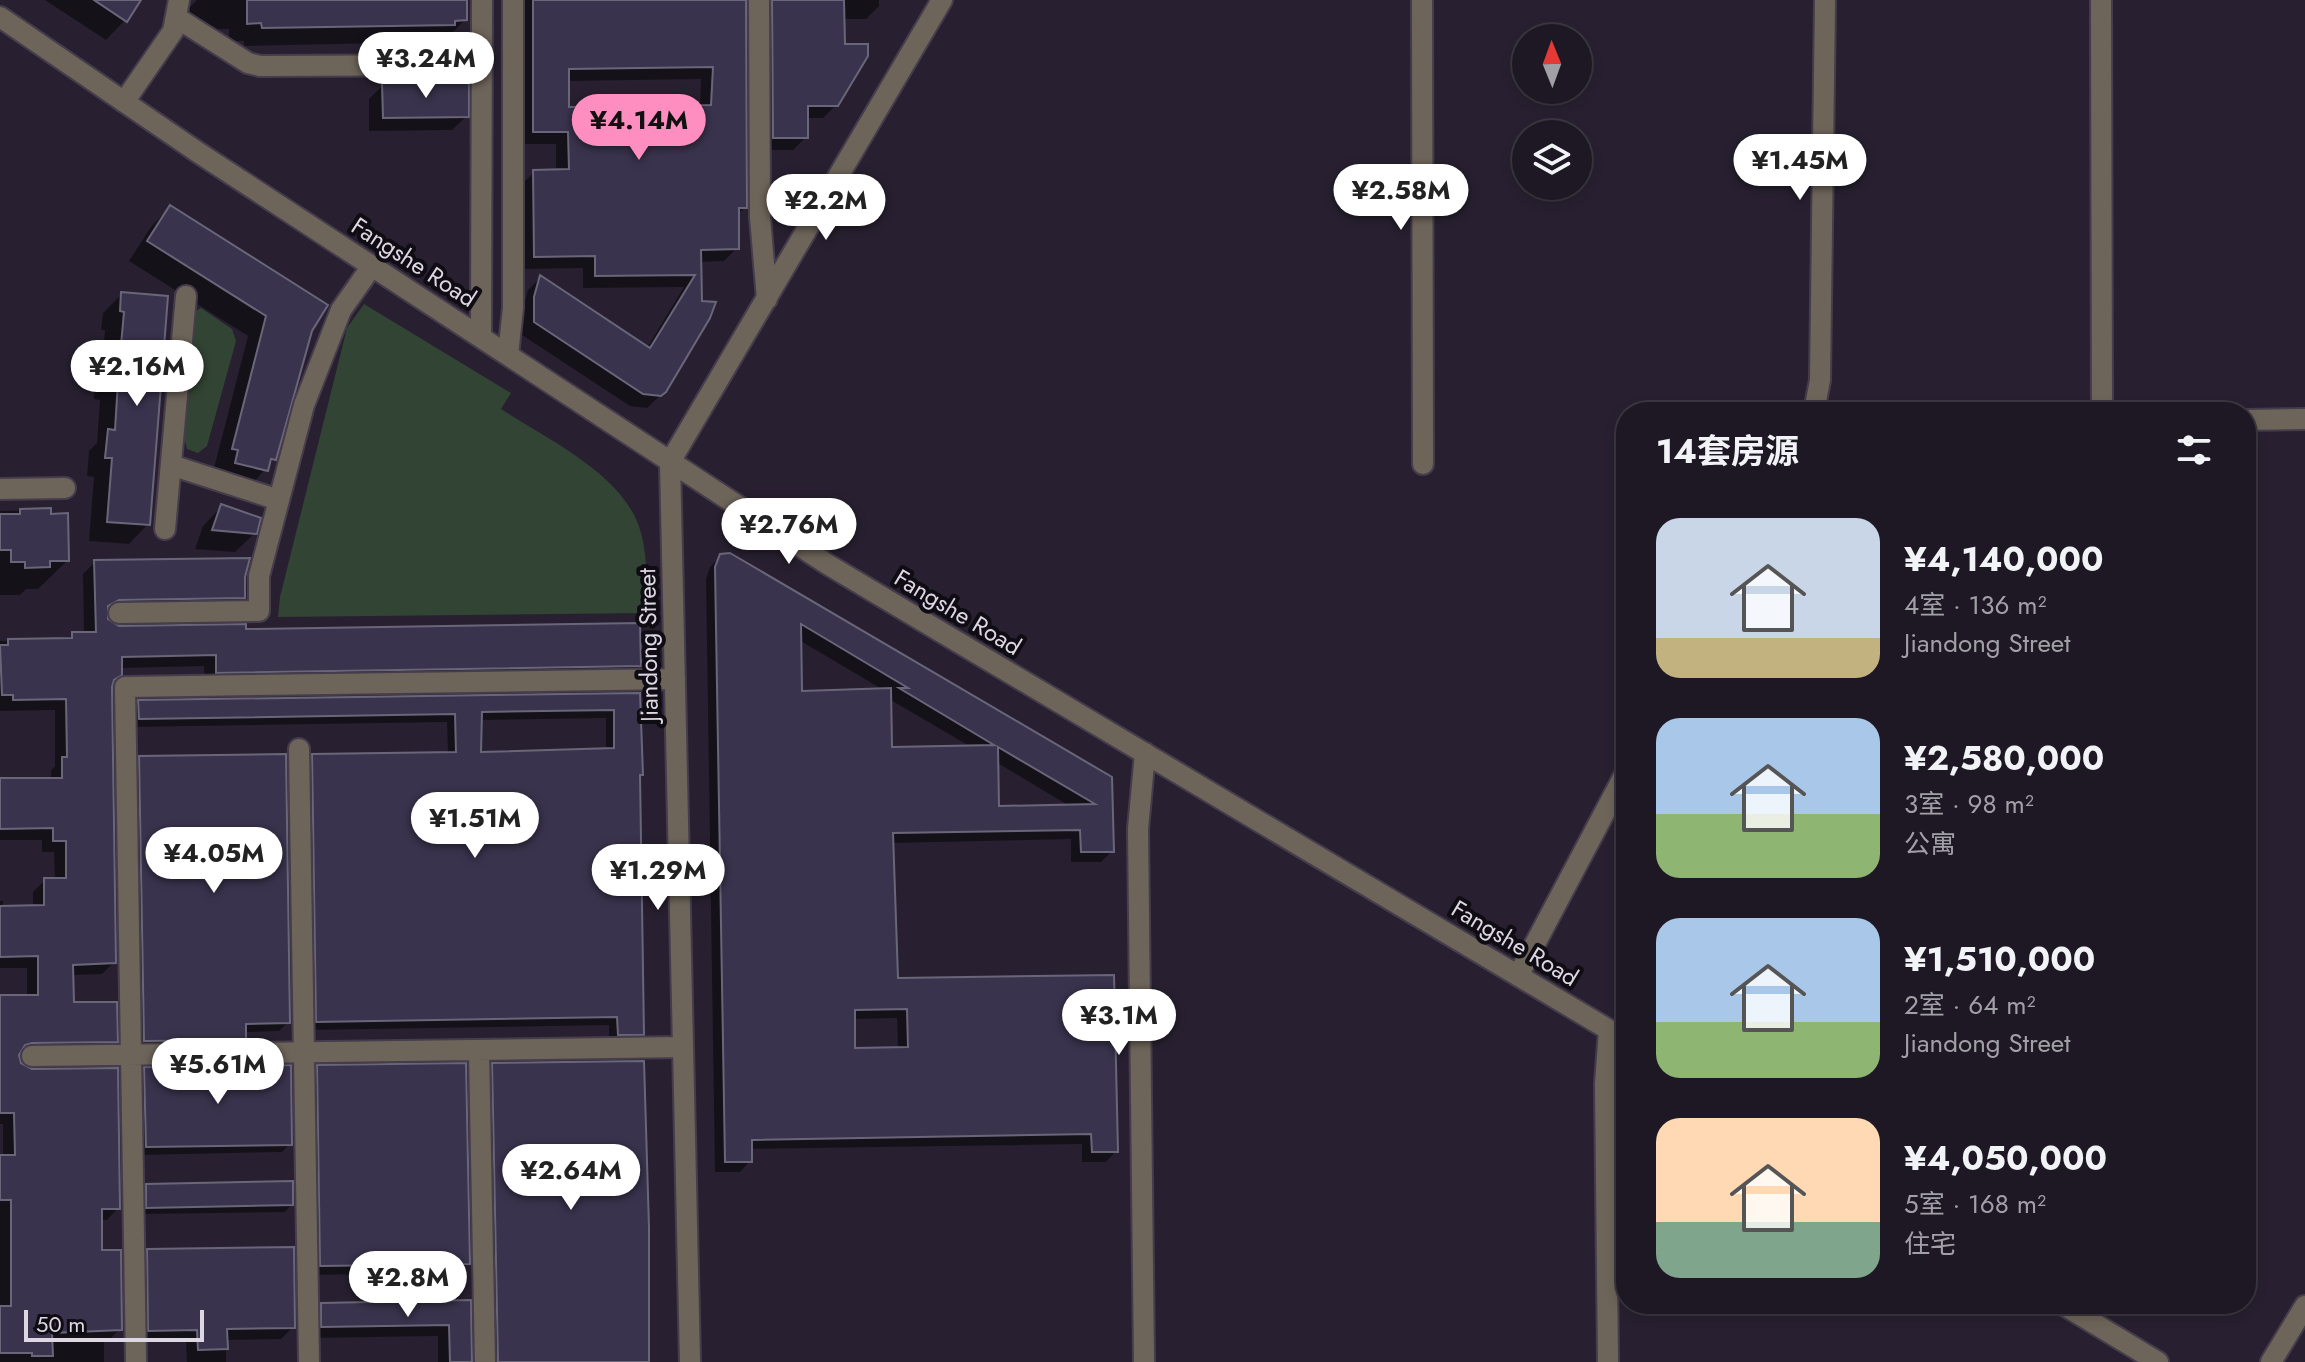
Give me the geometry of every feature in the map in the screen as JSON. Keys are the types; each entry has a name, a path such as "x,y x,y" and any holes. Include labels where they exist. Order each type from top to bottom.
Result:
{"street":[{"path":"481,337 482,0"},
{"path":"508,355 513,308 513,0"},
{"path":"759,0 760,217 767,299"},
{"path":"670,462 942,0"},
{"path":"1422,0 1423,464"},
{"path":"1816,402 1820,380 1825,0"},
{"path":"2101,0 2102,402"},
{"path":"124,102 164,46 178,9 248,63 260,66 481,65"},
{"name":"Fangshe Road","path":"0,17 124,102 827,564 1616,1034"},
{"path":"119,613 259,611 259,576 304,405 341,310 372,266"},
{"path":"165,529 186,296"},
{"path":"2256,420 2305,419"},
{"name":"Jiandong Street","path":"670,462 690,1362"},
{"path":"171,465 279,500"},
{"path":"0,489 65,488"},
{"path":"136,1362 125,687 675,679"},
{"path":"299,749 309,1362"},
{"path":"1144,1362 1138,829 1145,753"},
{"path":"1518,976 1616,791"},
{"path":"1608,1362 1605,1084 1616,1043"},
{"path":"32,1056 683,1047"},
{"path":"479,1050 485,1362"},
{"path":"2271,1362 2305,1306"},
{"path":"2079,1314 2158,1362"}],"green space":[{"path":"364,304 511,393 501,409 603,476 633,512 641,533 646,562 648,613 278,617 280,597 347,328"},
{"path":"201,308 232,329 236,341 207,446 198,453 187,449 183,433 194,312"}],"building":[{"path":"94,0 141,0 127,22"},
{"path":"247,0 467,0 467,20 455,21 455,25 262,28 261,23 247,24"},
{"path":"533,0 746,0 747,208 739,208 739,249 701,250 702,301 716,302 710,318 661,396 643,394 534,322 534,297 540,275 650,348 695,275 595,276 595,256 534,257 533,170 569,169 568,132 533,132","holes":["713,67 711,105 569,107 569,69"]},
{"path":"772,0 844,0 845,44 868,44 868,56 838,106 808,106 808,138 773,138"},
{"path":"469,82 469,117 383,118 382,83"},
{"path":"170,205 328,305 312,331 276,460 271,459 268,471 235,463 238,450 232,449 266,316 147,241"},
{"path":"121,292 168,296 150,525 107,522 112,458 105,458 108,429 115,430 118,381 112,381 114,356 120,356 124,312 120,311"},
{"path":"221,504 261,518 257,534 212,530"},
{"path":"51,508 51,514 68,513 69,561 50,561 50,567 25,568 25,562 11,562 11,550 0,550 0,514 20,514 20,509"},
{"path":"730,553 1112,777 1114,852 1081,852 1080,830 893,833 898,978 1114,975 1118,1152 1092,1152 1091,1134 752,1140 752,1162 725,1162 715,567 720,554","holes":["801,624 908,688 899,688 994,745 892,747 891,688 802,691","998,747 1095,804 999,806","907,1009 908,1047 855,1048 855,1010"]},
{"path":"250,558 245,577 245,598 119,600 108,606 108,619 119,626 246,624 246,629 640,623 641,666 216,673 216,655 122,657 122,675 114,680 112,687 116,963 73,965 74,1002 117,1002 118,1042 32,1043 25,1045 19,1055 21,1063 32,1069 118,1068 120,1209 102,1209 102,1250 121,1250 122,1330 52,1333 53,1356 0,1353 0,1306 11,1306 11,1200 0,1200 0,1155 15,1155 14,1113 0,1113 0,995 38,995 38,956 0,957 0,906 44,905 44,878 66,878 66,841 53,841 53,828 0,829 0,778 62,778 62,757 67,757 66,699 13,700 13,695 2,695 0,645 8,645 8,639 72,638 72,632 96,632 94,560"},
{"path":"640,693 644,1035 618,1035 617,1017 316,1022 312,754 456,752 455,714 139,719 138,700","holes":["614,710 614,748 481,752 482,712"]},
{"path":"286,754 290,1023 246,1024 246,1040 144,1041 139,756"},
{"path":"644,1061 649,1362 498,1362 492,1063"},
{"path":"466,1063 470,1264 320,1266 317,1065"},
{"path":"291,1065 292,1145 146,1147 144,1067"},
{"path":"293,1181 293,1205 146,1208 146,1184"},
{"path":"294,1247 295,1328 227,1329 228,1349 198,1350 197,1330 148,1331 147,1249"},
{"path":"471,1300 472,1362 450,1362 449,1325 321,1327 321,1303"}]}
